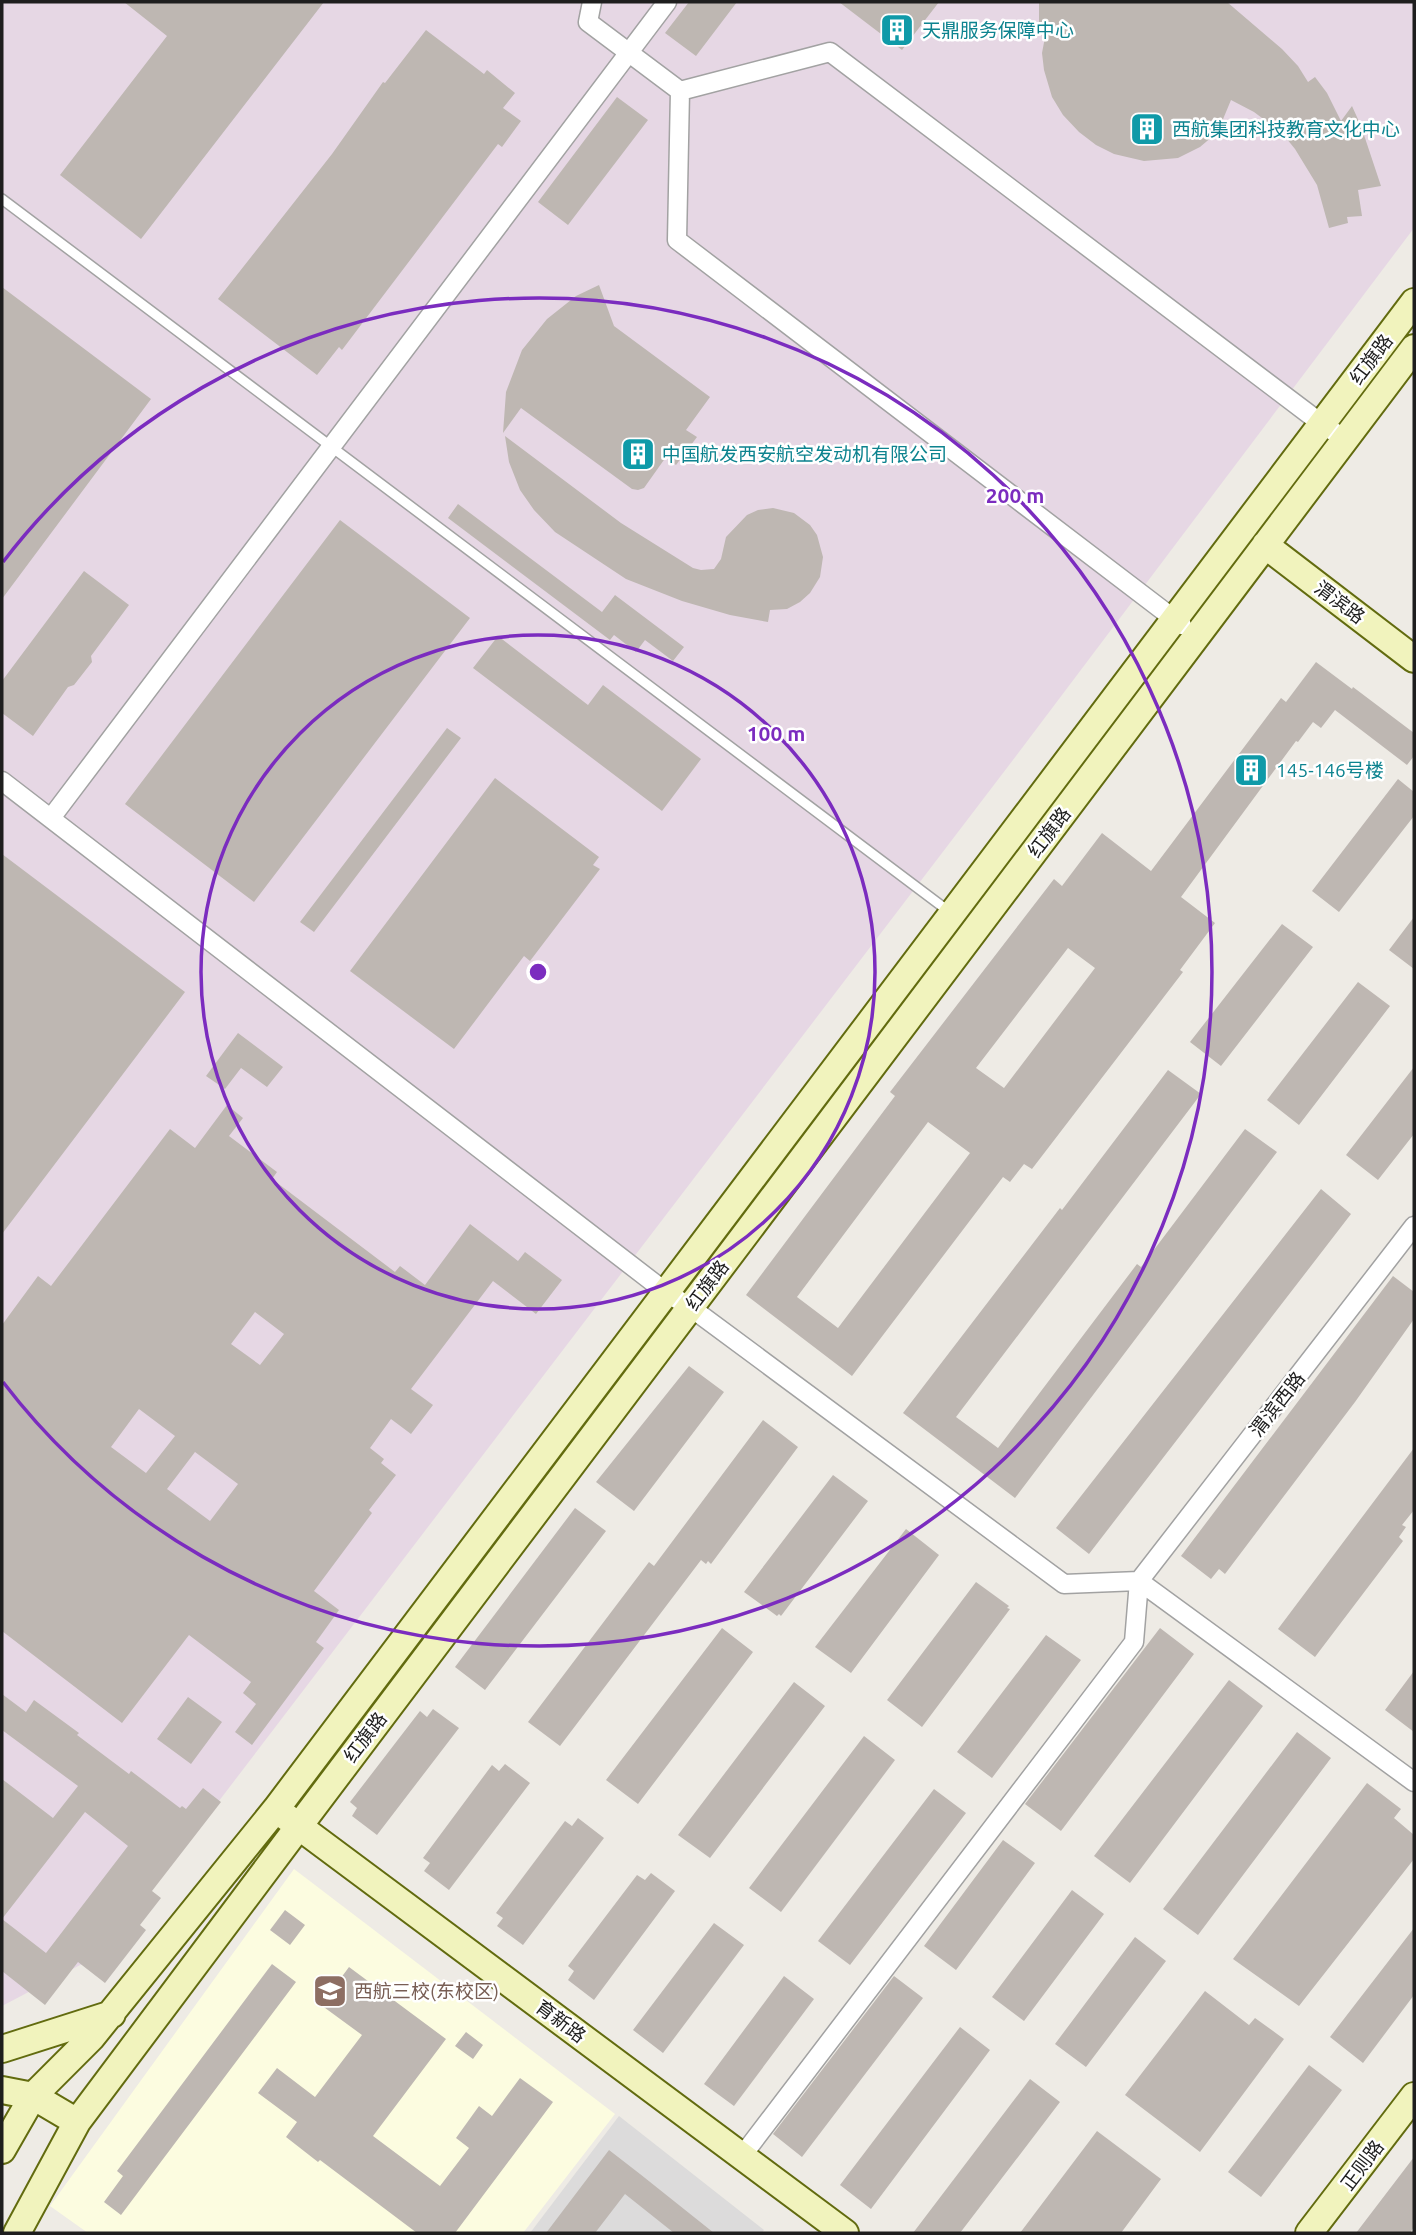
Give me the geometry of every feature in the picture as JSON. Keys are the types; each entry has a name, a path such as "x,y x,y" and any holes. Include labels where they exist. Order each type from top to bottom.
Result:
{"main road":[{"name":"红旗路","path":"2,2150 33,2096 91,2038 276,1809 1414,302"},
{"name":"红旗路","path":"17,2233 77,2122 1414,348"},
{"name":"渭滨路","path":"1265,545 1414,659"},
{"name":"育新路","path":"276,1809 845,2233"},
{"path":"2,2049 111,2014 141,2037"},
{"path":"2,2090 33,2096 77,2122"},
{"name":"正则路","path":"1309,2233 1414,2096"}],"street":[{"path":"592,2 588,22 680,91"},
{"path":"51,818 667,2"},
{"path":"680,91 830,52 1345,439"},
{"path":"680,91 677,240 1197,636"},
{"path":"2,781 667,1293 690,1307 1064,1584 1139,1581 1414,1782"},
{"name":"渭滨西路","path":"1139,1581 1414,1226"},
{"path":"742,2157 1133,1642 1139,1581"}],"lane":[{"path":"2,199 952,914"}],"shaded area":[{"path":"2,2 1414,2 1414,228 1016,756 103,1953 2,2006"},
{"name":"西航三校(东校区)","path":"294,1869 615,2114 523,2233 88,2233 50,2206"},
{"path":"619,2116 764,2230 762,2233 530,2233"}],"building":[{"path":"124,2 324,2 141,239 60,175 167,36"},
{"path":"689,2 737,2 696,56 665,33"},
{"name":"天鼎服务保障中心","path":"839,2 939,2 902,50"},
{"name":"西航集团科技教育文化中心","path":"1039,2 1227,2 1282,49 1308,82 1315,77 1327,93 1341,121 1352,106 1381,186 1358,190 1362,216 1347,217 1348,223 1329,228 1317,185 1295,149 1282,133 1254,112 1231,100 1213,136 1200,147 1178,158 1144,161 1114,154 1096,145 1063,115 1052,97 1044,70 1042,53 1046,32 1039,30"},
{"path":"426,30 484,74 487,70 515,93 503,108 521,121 502,147 498,144 342,350 339,347 317,375 218,299 332,154 383,82 385,83"},
{"path":"617,97 648,120 568,225 538,202"},
{"path":"599,285 614,326 710,397 686,430 697,437 676,465 666,457 644,488 638,490 632,489 521,408 503,433 506,392 522,350 547,319 576,296"},
{"path":"2,287 151,399 2,599"},
{"path":"505,436 621,523 693,568 714,569 721,559 726,537 747,515 773,508 794,513 810,525 817,535 823,557 820,577 810,593 800,602 787,609 770,610 768,622 730,615 682,601 626,579 555,532 534,510 520,490 509,462"},
{"path":"458,504 602,612 615,595 684,647 673,661 645,640 636,652 614,635 610,640 448,518"},
{"path":"340,520 470,618 254,902 125,804"},
{"path":"84,571 129,605 91,656 92,662 74,685 68,687 33,736 2,713 2,681"},
{"path":"498,636 588,705 603,685 701,759 662,811 473,668"},
{"path":"1316,662 1414,733 1414,756 1407,765 1335,710 1321,728 1313,722 1298,742 1296,741 1181,897 1215,923 1180,970 1183,972 1032,1169 1024,1164 1010,1182 1003,1177 852,1376 746,1295 895,1096 890,1092 1054,879 1062,886 1102,833 1151,871 1281,698 1286,702","holes":["1068,948 1095,968 1004,1088 976,1068","928,1122 970,1153 838,1328 797,1297"]},
{"path":"447,728 461,738 314,932 300,922"},
{"path":"495,778 599,857 593,865 600,869 530,961 524,956 454,1049 350,971"},
{"path":"1398,779 1414,792 1414,816 1339,912 1312,891"},
{"path":"2,854 185,992 2,1234"},
{"path":"1414,917 1414,969 1389,950"},
{"path":"1282,924 1313,947 1221,1066 1190,1042"},
{"path":"1358,982 1390,1006 1299,1125 1267,1100"},
{"path":"238,1033 283,1067 267,1087 241,1068 225,1089 206,1076"},
{"path":"1414,1067 1414,1134 1378,1180 1346,1155"},
{"path":"1168,1070 1201,1094 956,1417 998,1448 1137,1264 1141,1267 1245,1129 1277,1152 1015,1498 903,1413"},
{"path":"227,1105 243,1118 229,1136 277,1172 272,1179 395,1272 400,1266 425,1285 470,1224 518,1261 525,1252 562,1280 536,1314 493,1281 411,1389 433,1405 411,1434 391,1419 370,1448 384,1459 381,1463 396,1475 369,1510 372,1513 314,1591 339,1610 316,1642 324,1648 252,1745 235,1732 256,1704 243,1693 251,1682 189,1635 122,1723 2,1631 2,1325 38,1276 51,1286 170,1129 195,1148","holes":["255,1312 284,1334 260,1365 231,1344","139,1409 175,1436 146,1473 111,1447","195,1452 238,1484 210,1521 167,1489"]},
{"path":"1321,1189 1351,1214 1089,1554 1056,1528"},
{"path":"1393,1276 1414,1292 1414,1319 1225,1574 1219,1569 1211,1579 1181,1556"},
{"path":"689,1366 724,1392 634,1511 596,1482"},
{"path":"763,1420 798,1447 711,1564 701,1560 560,1746 528,1722 649,1562 654,1566"},
{"path":"1414,1448 1414,1510 1402,1525 1406,1527 1399,1537 1403,1541 1315,1657 1278,1629"},
{"path":"833,1475 868,1501 781,1616 777,1616 744,1592"},
{"path":"575,1508 606,1531 485,1690 455,1667"},
{"path":"906,1529 939,1555 851,1673 815,1647"},
{"path":"976,1582 1010,1609 922,1727 887,1700"},
{"path":"722,1628 753,1652 638,1804 606,1780"},
{"path":"1160,1628 1194,1654 1061,1831 1025,1804"},
{"path":"1046,1635 1081,1660 992,1778 957,1752"},
{"path":"1414,1671 1414,1732 1385,1710"},
{"path":"1229,1680 1263,1706 1130,1883 1094,1856"},
{"path":"794,1682 825,1706 710,1858 678,1835"},
{"path":"2,1694 26,1712 34,1700 129,1774 131,1771 180,1808 182,1806 186,1809 203,1788 221,1802 152,1891 161,1898 140,1925 146,1930 105,1983 78,1962 45,2005 2,1971 2,1919 2,1779 53,1818 78,1786 2,1730","holes":["85,1812 128,1846 46,1953 2,1919"]},
{"path":"188,1697 222,1722 191,1764 157,1739"},
{"path":"433,1709 459,1728 377,1835 352,1816 357,1808 350,1802 420,1711 427,1717"},
{"path":"1297,1732 1331,1758 1198,1935 1163,1909"},
{"path":"864,1736 895,1760 781,1912 749,1888"},
{"path":"505,1764 530,1783 449,1890 424,1871 430,1863 423,1858 492,1765 499,1771"},
{"path":"1367,1783 1401,1809 1394,1818 1414,1835 1414,1859 1299,2006 1233,1959"},
{"path":"934,1789 966,1813 850,1965 818,1941"},
{"path":"578,1818 604,1838 523,1945 497,1926 503,1918 496,1913 565,1821 572,1826"},
{"path":"1003,1840 1035,1863 956,1970 924,1946"},
{"path":"651,1873 675,1891 594,2000 568,1980 574,1971 568,1966 637,1875 645,1880"},
{"path":"1072,1890 1104,1914 1024,2021 992,1997"},
{"path":"285,1910 305,1925 290,1945 270,1930"},
{"path":"714,1923 744,1945 663,2053 633,2030"},
{"path":"1414,1928 1414,1995 1363,2063 1330,2037"},
{"path":"1135,1937 1166,1961 1086,2067 1055,2044"},
{"path":"272,1964 296,1982 121,2215 104,2202 123,2176 117,2171"},
{"path":"349,1967 446,2039 373,2136 440,2186 469,2148 456,2138 479,2106 492,2116 520,2078 553,2102 455,2233 417,2233 286,2137 297,2122 258,2093 277,2068 315,2097 362,2035 321,2005"},
{"path":"784,1976 814,1999 734,2106 704,2084"},
{"path":"894,1976 923,1998 802,2157 773,2134"},
{"path":"1205,1991 1249,2025 1255,2018 1284,2039 1200,2152 1125,2095"},
{"path":"960,2027 990,2050 871,2209 840,2185"},
{"path":"466,2032 483,2045 473,2059 455,2046"},
{"path":"1309,2065 1342,2090 1261,2197 1228,2172"},
{"path":"1030,2079 1060,2102 960,2233 913,2233"},
{"path":"1097,2131 1161,2179 1121,2233 1020,2233"},
{"path":"609,2150 714,2233 674,2233 625,2194 595,2233 546,2233"},
{"path":"1414,2157 1414,2227 1410,2233 1356,2233"}],"place":[{"name":"天鼎服务保障中心","path":"897,30"},
{"name":"西航集团科技教育文化中心","path":"1147,129"},
{"name":"中国航发西安航空发动机有限公司","path":"638,454"},
{"name":"145-146号楼","path":"1251,770"},
{"name":"西航三校(东校区)","path":"330,1991"}]}
